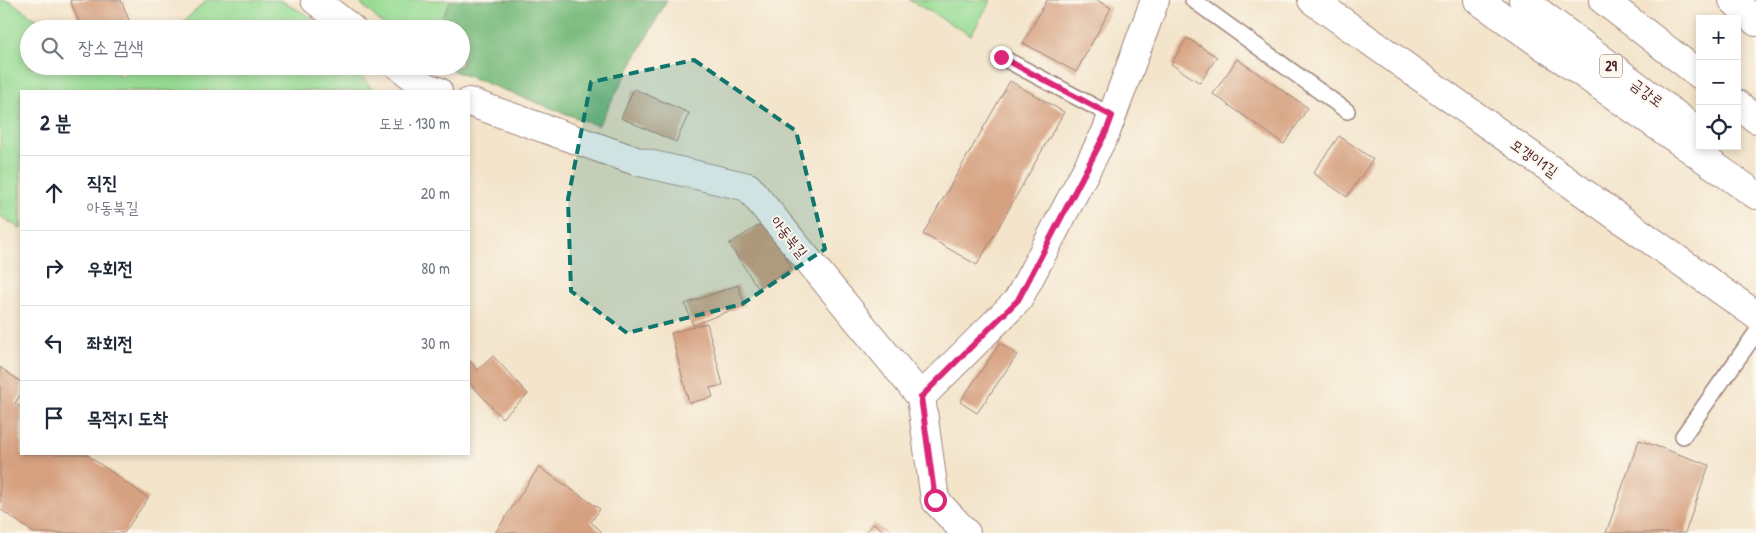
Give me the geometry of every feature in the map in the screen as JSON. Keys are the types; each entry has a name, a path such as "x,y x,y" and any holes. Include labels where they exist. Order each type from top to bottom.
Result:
{"main road":[{"path":"315,0 341,20"},
{"path":"960,531 935,500 921,397 1018,300 1106,132 1155,0"},
{"name":"모갱이1길","path":"1312,0 1756,315"},
{"path":"1478,0 1756,195"},
{"name":"금강로","path":"1523,0 1696,130"},
{"path":"1603,0 1696,72"},
{"path":"1617,0 1638,26"},
{"path":"1733,0 1756,22"},
{"path":"411,75 426,87 435,90"},
{"name":"아동북길","path":"470,102 636,161 748,187 921,397"},
{"path":"1738,105 1756,119"},
{"path":"1723,150 1756,175"}],"lane":[{"path":"1193,0 1347,111"},
{"path":"1001,57 1112,116"},
{"path":"1683,436 1756,333"}],"highlighted area":[{"path":"694,60 796,131 825,249 742,304 627,333 571,291 568,199 591,82"}],"green space":[{"path":"0,0 8,0 38,20 20,20 20,75 361,75 373,90 20,90 20,228 0,216"},
{"path":"207,0 280,0 315,20 185,20"},
{"path":"357,0 451,0 441,20 378,20"},
{"path":"451,0 667,0 598,126 465,75 470,75 470,20 441,20"},
{"path":"909,0 991,0 971,35"}],"building":[{"path":"70,0 121,0 129,20 78,20"},
{"path":"1047,0 1097,0 1111,8 1076,72 1023,43"},
{"path":"1187,38 1217,57 1200,83 1171,64"},
{"path":"1237,59 1308,108 1284,144 1213,94"},
{"path":"1010,81 1064,112 977,265 923,234"},
{"path":"634,89 689,113 676,142 621,118"},
{"path":"1339,136 1373,159 1347,197 1313,173"},
{"path":"763,223 792,267 758,288 729,244"},
{"path":"738,285 745,305 693,325 685,304"},
{"path":"707,323 723,385 710,388 713,397 689,403 671,333"},
{"path":"1000,343 1017,355 977,413 960,402"},
{"path":"493,356 528,394 502,418 470,383 470,361 478,370"},
{"path":"0,367 20,381 20,396 15,403 20,407 20,455 87,455 148,498 124,533 34,533 0,509"},
{"path":"1639,440 1709,465 1685,533 1606,533"},
{"path":"539,467 600,509 591,522 601,531 600,533 495,533"},
{"path":"874,523 886,533 865,533"}],"route":[{"path":"935,500 921,397 1018,300 1106,132 1112,116 1001,57"}]}
